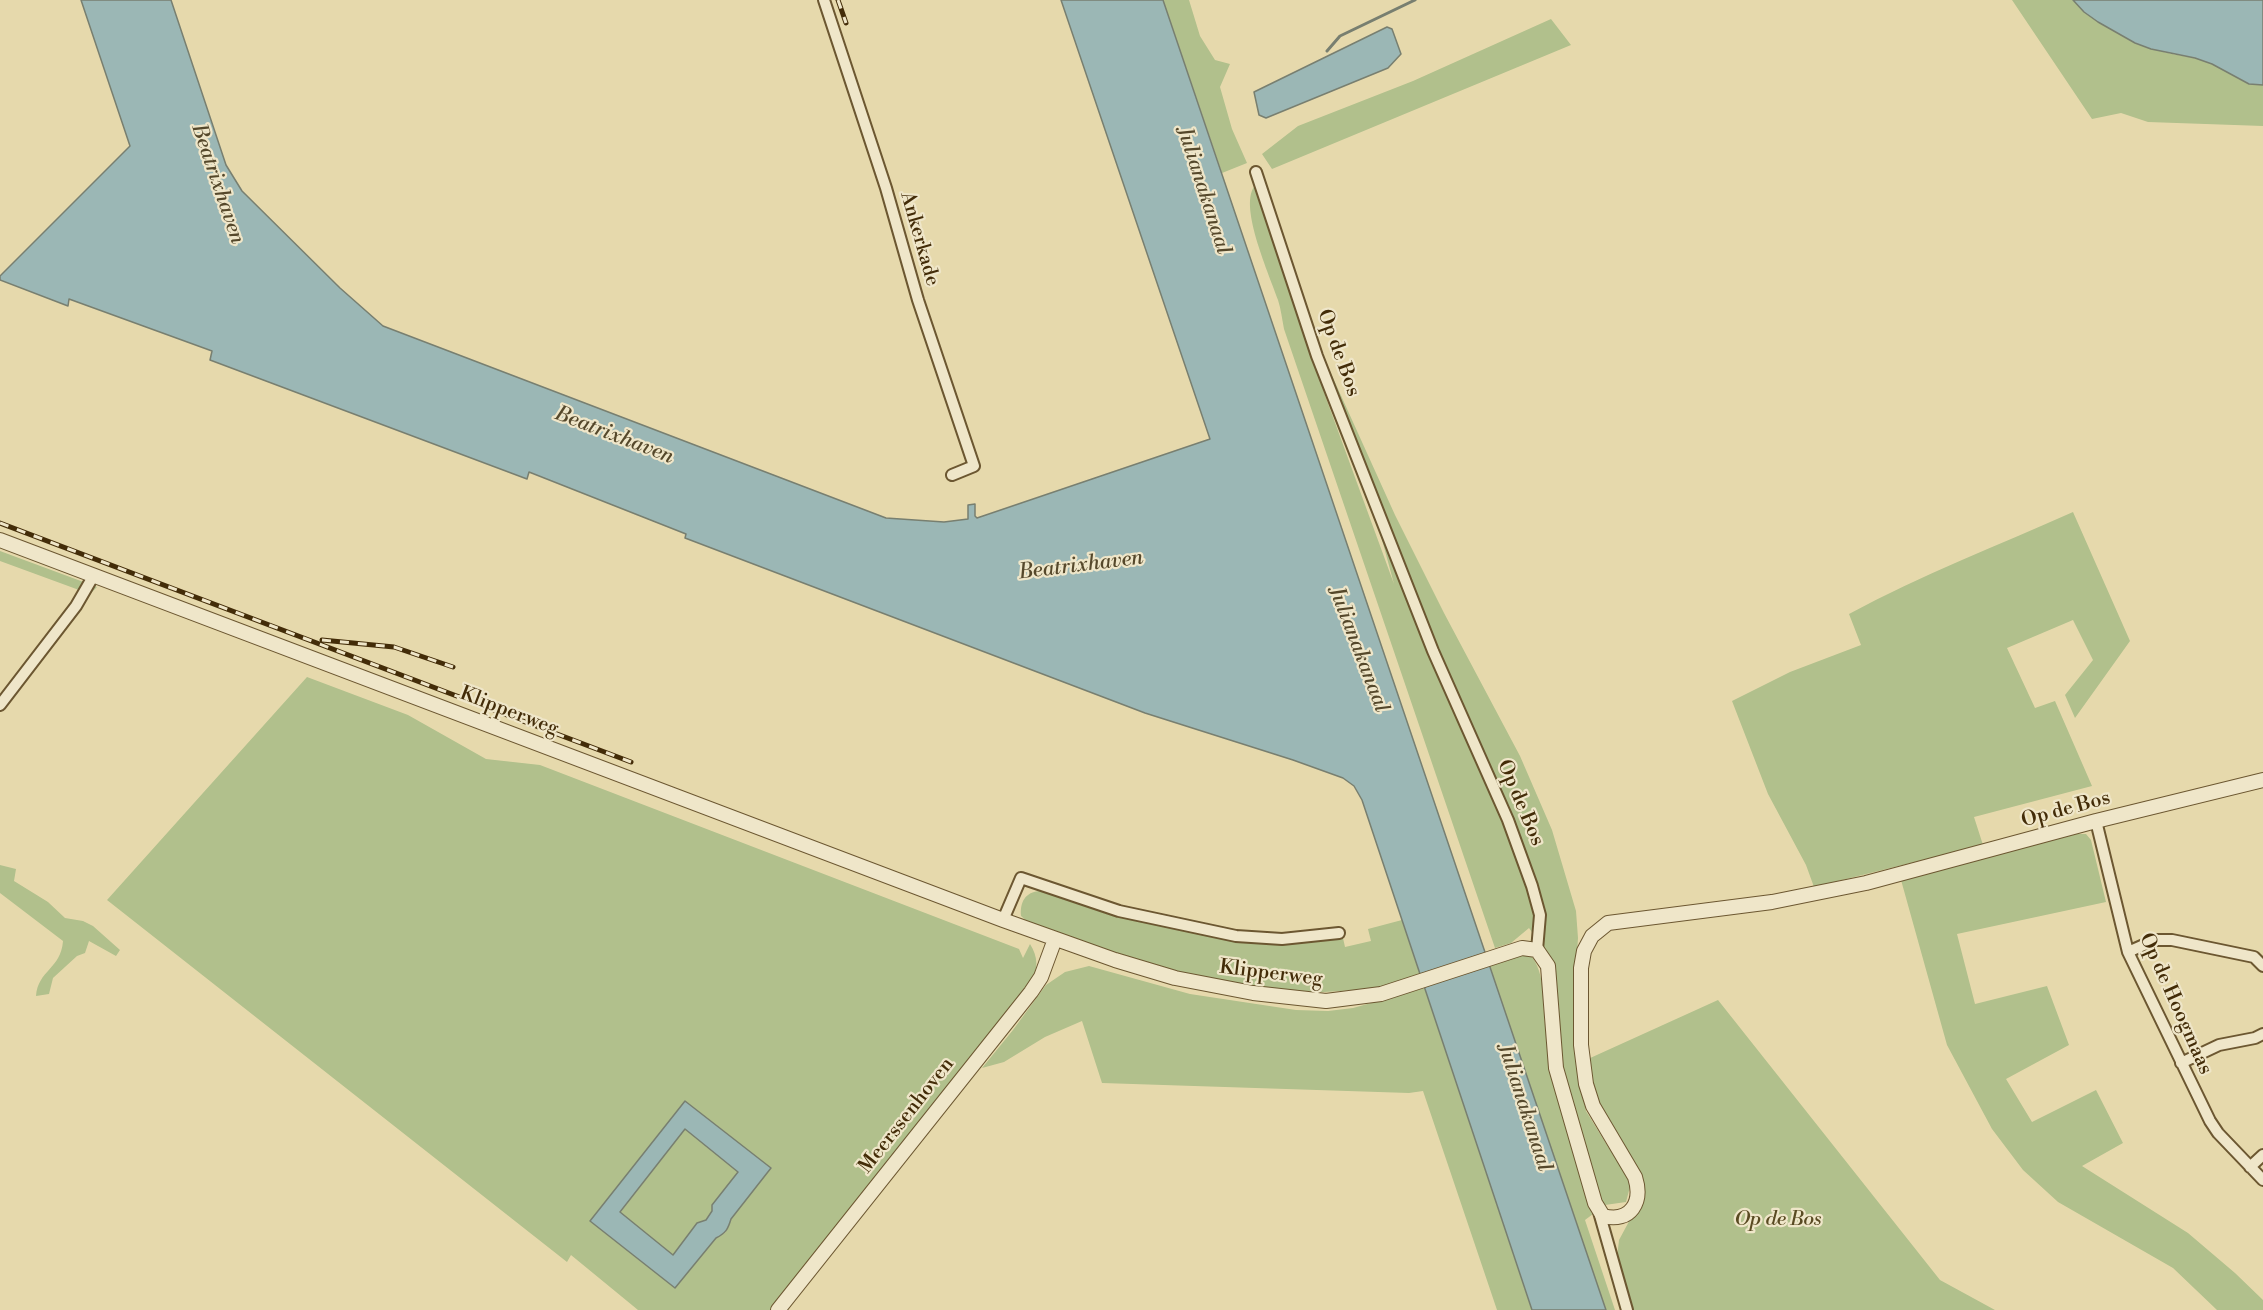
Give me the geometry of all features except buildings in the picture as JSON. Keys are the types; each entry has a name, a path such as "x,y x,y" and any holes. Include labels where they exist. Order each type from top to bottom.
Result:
{"street":[{"name":"Ankerkade","path":"824,0 886,188 918,300 974,466 952,475"},
{"name":"Op de Bos","path":"1256,172 1317,357 1433,651 1508,820 1532,886 1540,915 1537,950 1548,966 1556,1068 1599,1212 1603,1216 1620,1218 1630,1212 1638,1198 1639,1188 1635,1177 1593,1106 1586,1084 1581,1045 1581,968 1586,945 1598,930 1608,923 1670,917 1772,902 1866,883 2096,821 2263,780"},
{"name":"Klipperweg","path":"0,540 1003,920 1175,978 1290,998 1343,1000 1381,994 1522,948 1537,950"},
{"path":"0,705 76,606 94,575"},
{"name":"Op de Hoogmaas","path":"2096,821 2128,952 2213,1127 2263,1180"},
{"name":"Klipperweg","path":"1003,920 1021,878 1119,911 1236,936 1282,939 1339,933"},
{"name":"Meerssenhoven","path":"778,1310 1031,992 1041,977 1055,939"},
{"path":"2128,952 2155,940 2172,940 2254,957 2263,966"},
{"path":"2181,1063 2218,1045 2255,1038 2263,1034"},
{"path":"2250,1167 2263,1155"},
{"path":"1599,1212 1627,1310"}],"green space":[{"path":"1163,0 1189,0 1200,36 1215,60 1230,64 1220,87 1232,129 1247,163 1222,173"},
{"path":"2012,0 2073,0 2099,22 2140,44 2158,51 2205,61 2242,80 2263,85 2263,126 2148,122 2121,113 2092,119"},
{"path":"1551,19 1571,45 1272,169 1262,154 1298,126 1413,81"},
{"path":"1254,187 1326,398 1394,584 1359,455 1329,369 1395,515 1520,756 1552,830 1576,911 1578,938 1573,1017 1576,1063 1586,1111 1610,1150 1625,1168 1631,1183 1626,1202 1605,1205 1585,1220 1615,1310 1606,1310 1489,966 1529,952 1535,961 1541,980 1546,1031 1555,1005 1553,962 1529,928 1511,943 1495,948 1284,329 1279,303 1253,226 1250,197"},
{"path":"2073,512 2130,641 2075,718 2065,695 2093,660 2073,620 2007,648 2035,708 2055,701 2092,786 1974,817 1983,845 1814,887 1806,865 1768,794 1732,701 1790,672 1861,645 1849,614 1932,573"},
{"path":"0,551 97,587 90,594 0,561"},
{"path":"307,677 408,715 486,759 540,765 1019,949 1023,958 1030,944 1036,958 1036,968 1030,983 775,1310 638,1310 571,1255 567,1262 107,900","holes":["685,1101 771,1168 731,1219 725,1233 716,1237 675,1288 591,1221"]},
{"path":"2077,834 2086,834 2091,840 2106,902 1957,934 1975,1004 2047,986 2069,1045 2006,1079 2032,1122 2096,1090 2123,1143 2082,1166 2188,1233 2263,1300 2263,1310 2217,1310 2173,1268 2058,1202 2023,1170 1992,1129 1947,1045 1901,880"},
{"path":"0,865 16,869 14,881 48,902 65,918 83,921 93,926 120,950 116,956 89,941 85,953 77,956 53,978 49,994 36,996 41,980 58,958 63,941 0,893"},
{"path":"1040,891 1112,914 1237,940 1280,944 1343,938 1345,947 1371,941 1368,929 1402,920 1420,974 1373,989 1308,993 1188,978 1030,924 1021,916 1021,906 1027,896"},
{"path":"1089,966 1190,994 1296,1010 1328,1011 1353,1008 1425,988 1532,1310 1497,1310 1423,1091 1409,1093 1102,1083 1082,1021 1045,1037 1004,1062 982,1068 1046,985 1065,972"},
{"name":"Op de Bos","path":"1718,1000 1940,1280 1995,1310 1633,1310 1617,1258 1619,1240 1640,1201 1595,1094 1588,1059"},
{"path":"685,1129 738,1172 706,1220 697,1223 673,1255 620,1213"}],"water":[{"path":"81,0 171,0 226,165 242,191 340,288 383,326 886,518 944,522 968,519 968,505 975,504 977,518 1210,439 1061,0 1163,0 1606,1310 1532,1310 1362,800 1354,786 1343,778 1145,713 685,538 686,534 529,472 527,479 210,360 212,351 69,299 68,306 0,280 0,276 130,146"},
{"path":"2073,0 2263,0 2263,85 2249,84 2212,64 2195,58 2151,49 2135,43 2098,22"},
{"path":"1387,27 1392,29 1401,54 1388,68 1266,118 1259,115 1254,92"},
{"path":"685,1101 771,1168 731,1219 726,1230 716,1238 675,1288 590,1221","holes":["685,1129 738,1172 712,1205 712,1211 706,1220 697,1223 673,1255 620,1212"]}],"waterway":[{"path":"1327,51 1340,36 1415,0"}],"railway":[{"path":"838,0 846,23"},
{"path":"0,523 631,762"},
{"path":"322,640 394,647 453,667"}],"water label":[{"name":"Beatrixhaven","path":"217,184"},
{"name":"Julianakanaal","path":"1203,191"},
{"name":"Beatrixhaven","path":"614,436"},
{"name":"Beatrixhaven","path":"1081,566"},
{"name":"Julianakanaal","path":"1358,650"},
{"name":"Julianakanaal","path":"1524,1108"}]}
